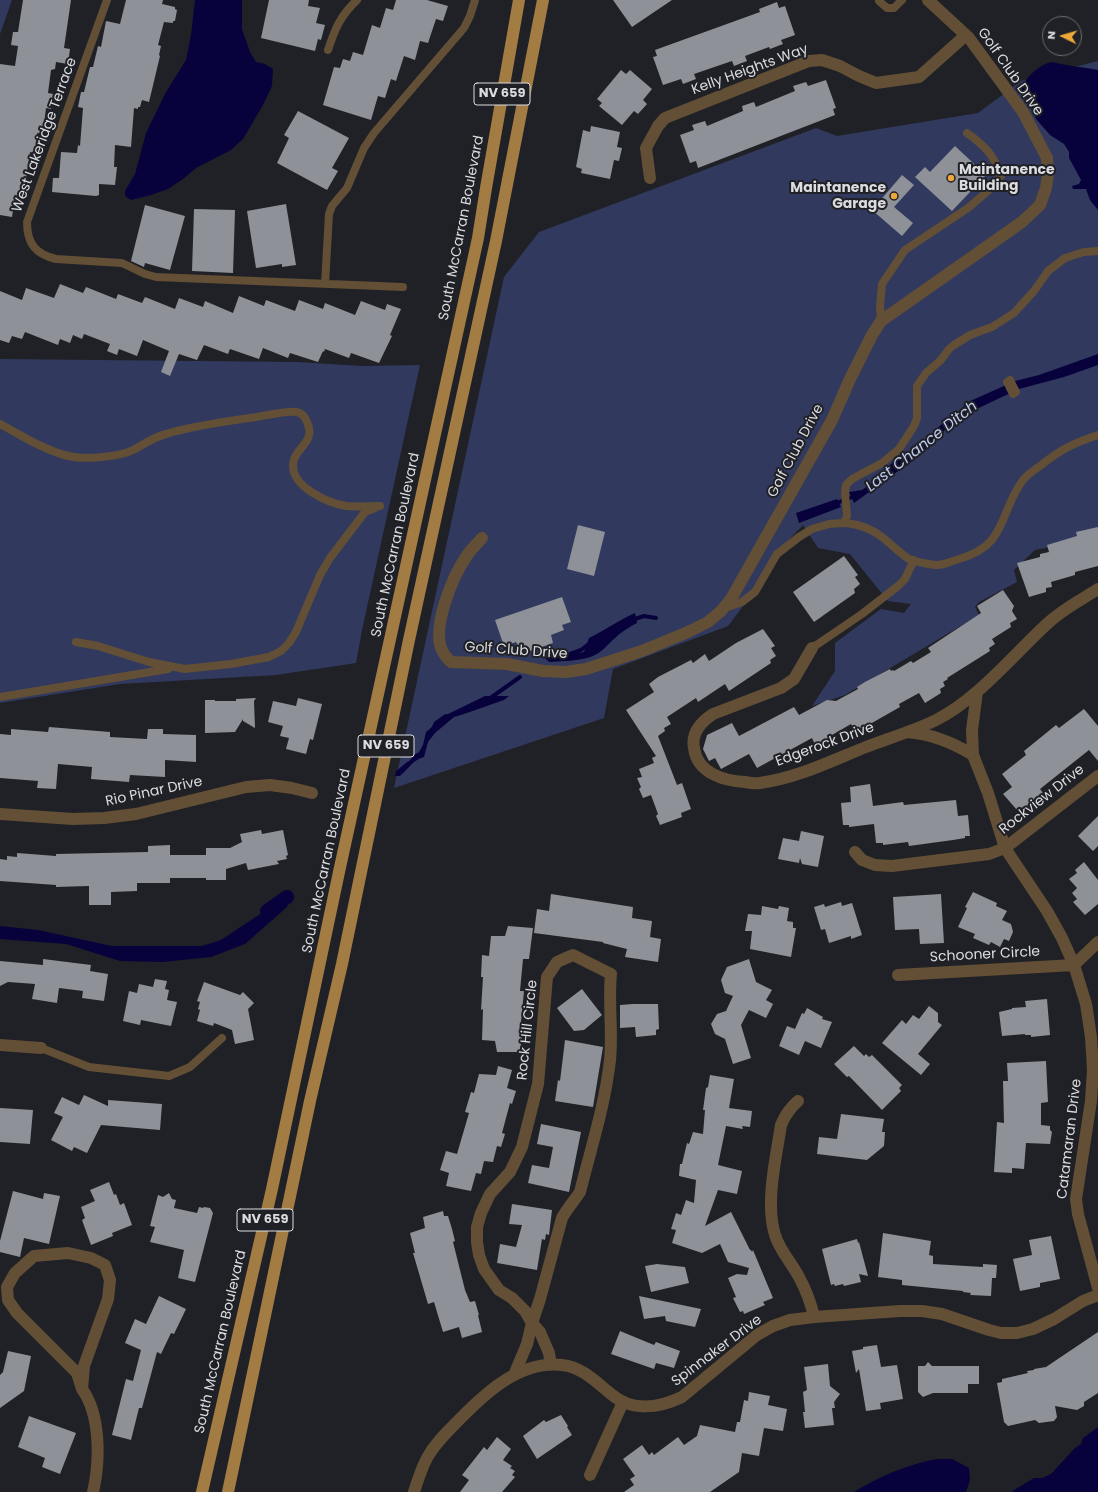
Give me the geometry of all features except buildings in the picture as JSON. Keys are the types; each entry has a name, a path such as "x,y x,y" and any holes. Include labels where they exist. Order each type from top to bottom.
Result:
{"main road":[{"name":"South McCarran Boulevard","path":"202,1492 272,1189 339,872 478,238 519,0"},
{"name":"NV 659","path":"228,1492 310,1100 342,964 407,647 496,242 543,0"}],"street":[{"name":"Golf Club Drive","path":"482,538 466,556 452,582 439,626 439,639 443,652 451,662 507,664 543,671 566,672 586,669 642,651 688,632 708,622 731,599 832,420 850,378 872,335 881,322 1022,222 1040,205 1046,188 1048,174 1047,158 1023,112 966,35 928,0"},
{"name":"Kelly Heights Way","path":"650,178 646,148 658,126 665,118 809,61 822,60 840,66 876,83 919,77 966,35"},
{"name":"Edgerock Drive","path":"812,648 794,679 781,688 713,714 703,720 697,729 694,739 694,749 697,759 716,777 739,782 759,784 797,774 936,719 977,692 1049,622 1070,606 1098,589"},
{"name":"Catamaran Drive","path":"977,692 972,730 973,755 988,793 1005,848 1047,911 1062,938 1074,965 1086,1004 1091,1037 1093,1070 1091,1101 1076,1199 1078,1214 1098,1288"},
{"path":"905,732 918,733 946,740 973,755"},
{"name":"Rockview Drive","path":"855,852 862,860 875,865 892,866 989,854 1005,848 1098,776"},
{"name":"Rio Pinar Drive","path":"0,814 73,819 104,818 136,814 246,787 270,785 312,793"},
{"path":"1074,965 1098,942"},
{"name":"Rock Hill Circle","path":"514,1375 527,1344 532,1323 562,1218 580,1192 602,1105 609,1061 611,1042 609,994 611,974 573,955 557,962 547,977 538,1084 522,1147 510,1172 490,1194 481,1213 477,1227 479,1255 484,1268 499,1290 512,1298 525,1311 532,1323 540,1332 545,1342 551,1366"},
{"name":"Schooner Circle","path":"898,975 1074,965"},
{"path":"0,1045 41,1048"},
{"path":"798,1101 791,1106 784,1116 781,1125 771,1200 771,1217 775,1235 782,1251 799,1276 809,1297 814,1317"},
{"path":"82,1389 84,1366 108,1300 110,1280 105,1266 91,1258 68,1253 34,1256 15,1273 7,1287 8,1300 17,1313 77,1373 82,1389 87,1396 97,1434 98,1466 93,1492"},
{"name":"Spinnaker Drive","path":"414,1492 419,1474 438,1441 494,1387 514,1375 534,1367 562,1365 578,1370 591,1377 613,1396 623,1402 637,1406 653,1407 668,1404 682,1397 757,1335 773,1326 790,1320 900,1311 922,1311 942,1314 1001,1333 1017,1333 1034,1329 1054,1319 1083,1301 1098,1295"},
{"path":"590,1475 623,1402"}],"lane":[{"name":"West Lakeridge Terrace","path":"107,0 27,222 27,232 30,242 37,251 56,259 122,263 145,274 156,277 402,287"},
{"path":"328,50 339,20 347,9 357,0"},
{"path":"325,284 329,214 332,206 347,188 364,148 374,133 464,28 475,0"},
{"path":"880,0 887,8 894,8 902,0"},
{"path":"881,322 880,306 882,284 905,250 968,208 988,191 1001,176 996,162 984,145 967,133"},
{"path":"844,523 847,516 845,493 846,485 882,464 899,449 914,426 917,418 917,386 926,373 941,360 949,349 970,335 992,327 1014,313 1034,291 1048,271 1065,258 1091,251 1098,251"},
{"path":"0,424 70,457 104,456 120,454 132,450 164,434 236,420 296,412 305,418 308,425 309,436 307,442 296,455 293,464 297,479 305,488 332,502 346,506 380,506 365,512 330,558 320,576 296,632 289,643 281,651 269,657 256,660 216,666 160,670 0,697"},
{"path":"723,608 742,602 755,592 777,554 812,529 829,524 853,523 879,534 898,551 923,563 938,565 962,558 988,546 996,536 1024,479 1071,444 1098,435"},
{"path":"812,648 862,614 898,586 905,579 914,560"},
{"path":"76,642 98,646 149,662 185,669"},
{"path":"41,1048 89,1067 169,1076 190,1067 222,1038"}],"shaded area":[{"path":"0,0 12,0 0,34"},
{"path":"1098,61 1098,533 1067,544 1035,550 1014,570 1017,582 979,602 975,607 979,615 845,695 812,706 835,671 835,643 881,609 904,613 911,604 888,601 850,554 818,548 803,525 781,548 760,584 728,626 613,669 604,718 394,788 504,277 539,232 816,128 837,136 978,113 1021,81"},
{"path":"0,359 297,362 362,366 420,365 356,663 276,675 120,684 0,703"}],"water":[{"path":"195,0 242,0 242,29 250,52 256,62 265,64 273,69 272,86 263,105 243,139 231,150 196,168 168,189 131,200 125,196 125,191 135,174 146,133 166,92 186,60 191,35"},
{"path":"1052,62 1098,70 1098,210 1090,200 1086,189 1073,189 1072,186 1079,184 1081,180 1069,158 1069,152 1064,144 1050,135 1036,119 1020,88 1030,75 1038,68"},
{"path":"1098,354 1098,365 1064,377 1019,389 966,414 945,430 919,456 854,503 849,492 862,490 869,485 892,463 918,447 968,402 1015,381 1039,375"},
{"path":"837,499 841,507 799,523 796,513"},
{"path":"635,613 637,623 622,632 603,650 595,655 579,660 566,661 549,662 545,658 584,652 589,638"},
{"path":"485,696 509,696 504,700 454,717 435,733 428,742 424,757 414,762 400,776 395,776 396,772 400,773 414,755 419,752 423,745 426,732 448,714"},
{"path":"288,898 291,902 287,907 245,944 211,957 163,962 120,961 66,944 0,939 0,926 38,930 112,946 202,946 221,940 280,901 285,901"},
{"path":"1098,1427 1098,1492 1011,1492 1034,1478 1042,1478 1051,1474 1075,1448 1081,1444 1083,1438"},
{"path":"937,1459 952,1459 969,1468 970,1480 966,1492 854,1492 873,1481 894,1472 915,1464"}],"waterway":[{"name":"Last Chance Ditch","path":"834,504 855,496"},
{"name":"Last Chance Ditch","path":"632,620 644,616 656,618"},
{"name":"Last Chance Ditch","path":"570,654 581,650 590,643"},
{"name":"Last Chance Ditch","path":"489,699 520,677"},
{"name":"Last Chance Ditch","path":"432,731 436,723 446,716"},
{"name":"Last Chance Ditch","path":"398,772 409,763"},
{"name":"Last Chance Ditch","path":"267,911 287,897"}],"place":[{"name":"Maintanence Building","path":"951,178"},
{"name":"Maintanence Garage","path":"894,196"}]}
